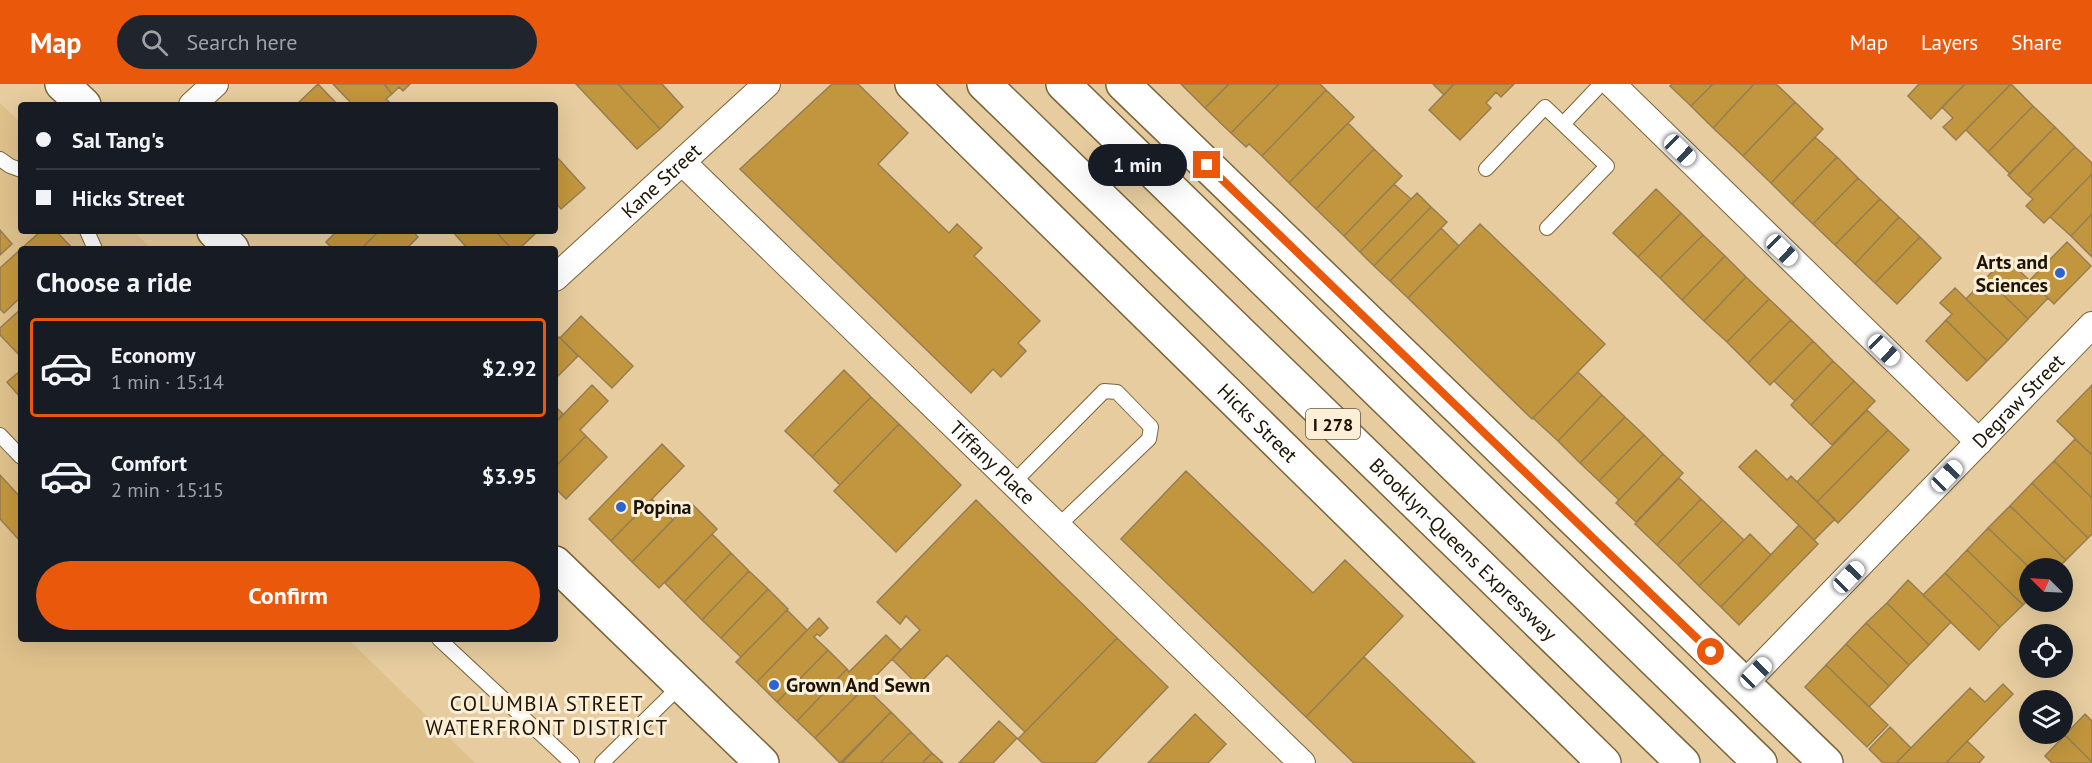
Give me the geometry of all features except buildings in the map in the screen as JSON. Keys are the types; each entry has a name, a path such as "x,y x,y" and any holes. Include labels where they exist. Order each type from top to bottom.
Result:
{"main road":[{"path":"62,84 81,102"},
{"name":"Hicks Street","path":"912,84 1604,763"},
{"name":"Brooklyn-Queens Expressway","path":"984,84 1683,763"},
{"name":"I 278","path":"1063,84 1760,763"},
{"path":"1123,84 1826,763"},
{"path":"217,234 229,246"},
{"path":"558,566 762,763"}],"street":[{"path":"195,102 215,84"},
{"name":"Kane Street","path":"558,275 767,84"},
{"path":"1612,84 1979,442"},
{"name":"Tiffany Place","path":"682,162 1302,763"},
{"name":"Degraw Street","path":"1744,684 2092,325"}],"lane":[{"path":"1563,124 1601,84"},
{"path":"1486,169 1545,107 1607,165 1547,228"},
{"path":"0,159 18,169"},
{"path":"1013,483 1104,391 1117,392 1151,427 1149,438 1058,526"},
{"path":"0,435 18,454"},
{"path":"442,642 572,763"},
{"path":"602,763 681,685"}],"shaded area":[{"path":"0,103 18,120 18,234 136,234 149,246 18,246 18,642 351,642 475,763 0,763"}],"place":[{"name":"Arts and Sciences","path":"2060,273"},
{"name":"Popina","path":"621,507"},
{"name":"Grown And Sewn","path":"774,685"}],"district":[{"name":"COLUMBIA STREET WATERFRONT DISTRICT","path":"547,715"}],"route":[{"path":"1207,165 1711,652"}]}
